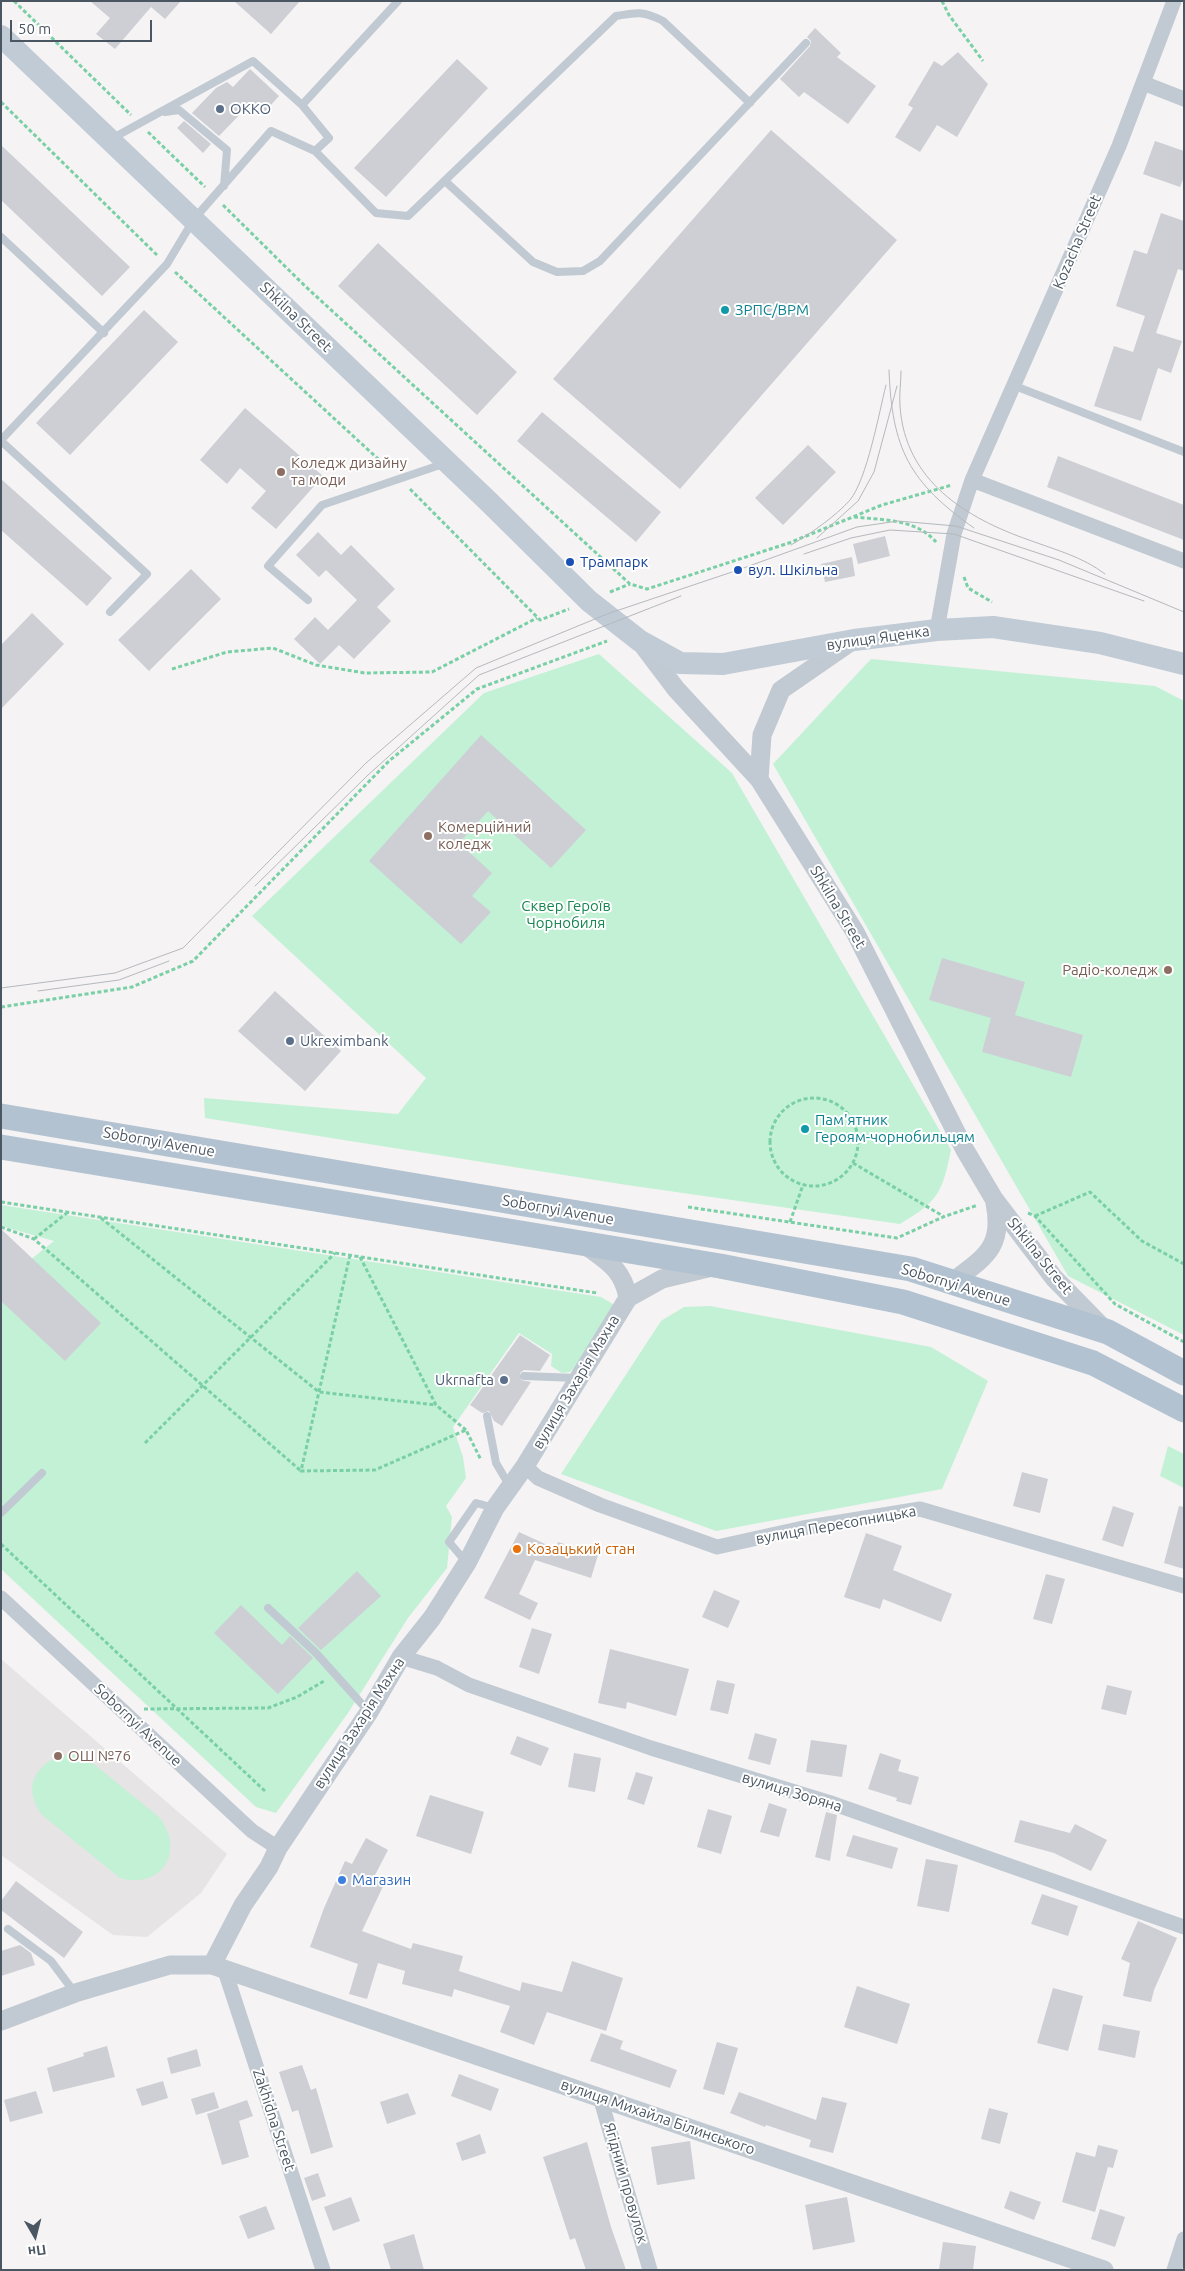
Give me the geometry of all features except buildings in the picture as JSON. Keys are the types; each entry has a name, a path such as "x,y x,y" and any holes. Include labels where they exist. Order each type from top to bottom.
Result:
{"main road":[{"name":"Shkilna Street","path":"1,36 448,462 589,601"},
{"name":"вулиця Яценка","path":"589,601 634,637 680,663 722,664 854,640 937,630 993,627 1100,643 1184,664"},
{"name":"Sobornyi Avenue","path":"1,1116 911,1269 1108,1332 1184,1373"},
{"name":"Sobornyi Avenue","path":"1,1147 720,1266 903,1302 1093,1363 1184,1410"}],"street":[{"name":"Kozacha Street","path":"937,630 956,526 972,480 1119,146 1174,1"},
{"path":"1143,83 1184,99"},
{"path":"972,480 1184,562"},
{"name":"Shkilna Street","path":"634,637 676,689 759,779 855,932 965,1150 994,1199 1054,1278 1108,1332"},
{"path":"759,779 762,735 782,690 854,640"},
{"name":"Shkilna Street","path":"952,1282 979,1262 993,1245 999,1224 994,1199"},
{"path":"585,1245 612,1265 623,1278 628,1298 662,1279 720,1266"},
{"name":"вулиця Захарія Махна","path":"218,1968 243,1905 269,1867 278,1848 369,1712 401,1657 432,1618 467,1563 496,1508 525,1466 628,1298"},
{"name":"вулиця Пересопницька","path":"525,1466 538,1478 600,1505 716,1547 803,1528 920,1509 1184,1586"},
{"name":"Sobornyi Avenue","path":"1,1598 252,1831 278,1848"},
{"name":"вулиця Зоряна","path":"401,1657 437,1668 469,1685 652,1748 834,1804 1184,1926"},
{"path":"1,2020 75,1993 170,1965 218,1968"},
{"name":"вулиця Михайла Білинського","path":"218,1968 1104,2270"},
{"name":"Zakhidna Street","path":"218,1968 323,2270"},
{"name":"Ягідний провулок","path":"600,2097 650,2270"},
{"path":"1174,2270 1184,2239"}],"lane":[{"path":"302,105 398,1"},
{"path":"110,612 147,574 1,441 104,333 166,264 194,219 271,131 314,151 376,213 408,216 616,16 648,13 663,21 750,103"},
{"path":"445,181 533,262 557,272 583,271 600,261 806,43"},
{"path":"110,140 253,61 302,105 329,138 314,151"},
{"path":"161,112 179,110 227,150 224,186"},
{"path":"1,236 104,333"},
{"path":"1015,386 1184,452"},
{"path":"308,600 268,566 322,506 448,462"},
{"path":"524,1376 578,1378"},
{"path":"487,1416 496,1463 511,1487"},
{"path":"1,1513 42,1473"},
{"path":"467,1563 449,1542 476,1503 496,1508"},
{"path":"268,1608 316,1653 369,1712"},
{"path":"8,1929 51,1961 75,1993"}],"path":[{"path":"14,1 305,286 630,584 647,589 789,543 882,505 972,480"},
{"path":"942,1 949,15 983,61"},
{"path":"1,102 166,264 399,478 537,618 540,620 630,584"},
{"path":"853,517 898,521 927,532 949,556 958,560 968,588 992,602"},
{"path":"172,669 227,652 272,648 316,665 366,673 432,672 537,618"},
{"path":"1,1006 132,987 193,961 390,761 477,689 634,637"},
{"path":"813,1098 828,1100 841,1107 852,1118 858,1132 858,1148 853,1163 846,1173 835,1182 822,1186 803,1184 783,1174 775,1163 771,1150 771,1136 775,1121 785,1110 798,1102 813,1098"},
{"path":"853,1163 943,1217"},
{"path":"790,1222 803,1184"},
{"path":"1035,1216 1090,1192 1142,1241 1184,1264"},
{"path":"683,1206 897,1238 943,1217 994,1199"},
{"path":"1,1202 597,1293"},
{"path":"34,1239 68,1212"},
{"path":"1027,1212 1035,1216 1114,1304 1184,1342"},
{"path":"100,1217 319,1392 436,1404"},
{"path":"1,1228 34,1239 301,1471 375,1470 466,1430"},
{"path":"144,1443 335,1253"},
{"path":"301,1471 350,1255"},
{"path":"359,1256 436,1404 466,1430 483,1464"},
{"path":"1,1544 266,1792"},
{"path":"121,1710 176,1707 268,1708 297,1697 334,1675"}],"shaded area":[{"name":"ОШ №76","path":"1,1659 227,1854 201,1893 147,1937 113,1935 1,1855"}],"green space":[{"name":"Сквер Героїв Чорнобиля","path":"599,654 732,773 951,1150 945,1177 936,1195 923,1209 900,1224 627,1185 205,1118 204,1098 398,1114 426,1078 252,916 484,693"},
{"path":"871,659 1155,686 1184,701 1184,1335 1068,1276 773,764"},
{"path":"1,1205 601,1297 613,1304 613,1315 580,1363 570,1372 562,1373 551,1366 552,1354 519,1333 453,1427 463,1457 466,1478 446,1506 452,1517 447,1568 408,1618 348,1713 276,1813 256,1807 1,1569 1,1283 54,1241 5,1227 1,1224"},
{"path":"710,1306 931,1347 988,1381 942,1489 716,1531 561,1474 661,1321 684,1307"},
{"path":"1168,1446 1184,1454 1184,1488 1160,1476"},
{"path":"61,1755 77,1755 90,1761 159,1817 167,1830 170,1854 165,1865 158,1873 148,1878 135,1880 120,1878 42,1815 33,1796 34,1780 44,1766"}],"tram line":[{"path":"889,370 894,422 908,461 919,479 934,495 974,528"},
{"path":"901,371 900,406 904,432 913,455 926,476 943,493 962,508 983,520 1006,531 1078,558 1105,574"},
{"path":"791,545 838,512 850,500 856,490 872,445 886,385"},
{"path":"817,538 858,501 874,472 897,386"},
{"path":"1,988 115,973 183,948 366,763 476,668 607,614 857,527 898,521 956,526 1059,560 1184,612"},
{"path":"804,554 851,538 890,530 954,534 1144,601"},
{"path":"255,886 368,775 479,675 681,596"},
{"path":"38,991 119,980 169,961"}],"place":[{"name":"OKKO","path":"220,109"},
{"name":"ЗРПС/ВРМ","path":"725,310"},
{"name":"Коледж дизайну та моди","path":"281,472"},
{"name":"Трампарк","path":"570,562"},
{"name":"вул. Шкільна","path":"738,570"},
{"name":"Комерційний коледж","path":"428,836"},
{"name":"Радіо-коледж","path":"1168,970"},
{"name":"Ukreximbank","path":"290,1041"},
{"name":"Пам'ятник Героям-чорнобильцям","path":"805,1129"},
{"name":"Ukrnafta","path":"504,1380"},
{"name":"Козацький стан","path":"517,1549"},
{"name":"ОШ №76","path":"58,1756"},
{"name":"Магазин","path":"342,1880"}]}
